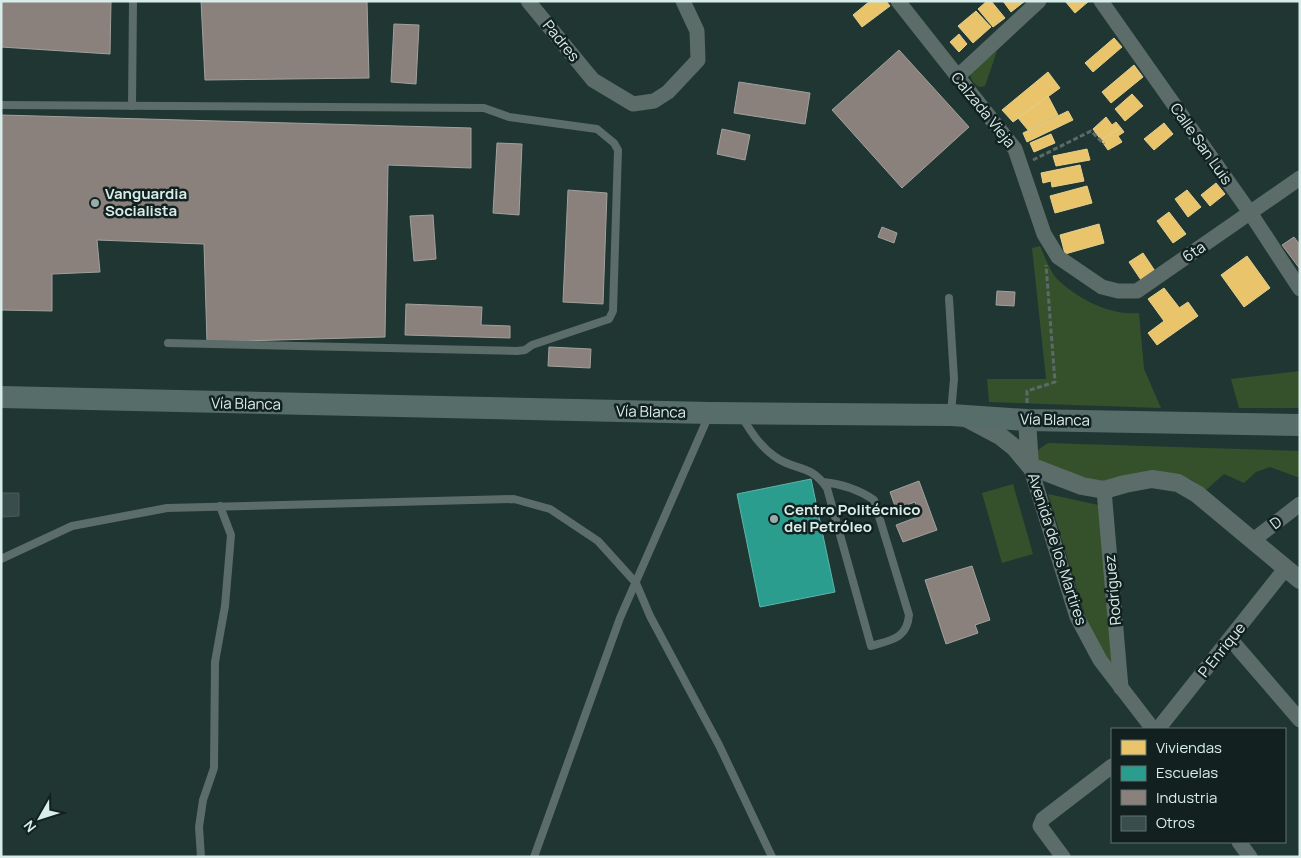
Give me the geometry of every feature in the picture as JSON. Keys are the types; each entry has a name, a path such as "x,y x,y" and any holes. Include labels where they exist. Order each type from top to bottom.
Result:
{"main road":[{"name":"Vía Blanca","path":"1,398 710,413 957,416 1027,420 1300,425"}],"street":[{"name":"Padres","path":"528,1 593,80 633,104 654,101 668,92 698,60 697,31 683,1"},
{"name":"Calzada Vieja","path":"898,1 956,77 1005,134 1022,165 1044,234 1058,257 1082,275"},
{"path":"956,77 1039,1"},
{"name":"Calle San Luis","path":"1101,1 1300,289"},
{"name":"6ta","path":"1082,275 1102,288 1118,291 1137,291 1300,178"},
{"path":"957,416 1000,436 1015,448 1030,466 1082,486 1104,490 1152,479 1178,483 1197,494 1300,580"},
{"path":"1027,420 1030,466"},
{"name":"Avenida de los Martires","path":"1030,466 1076,617 1100,660 1152,728"},
{"name":"Rodríguez","path":"1104,490 1121,689"},
{"name":"D","path":"1252,541 1300,504"},
{"name":"P Enrique","path":"1159,728 1231,640 1285,569"},
{"path":"1231,640 1300,720"},
{"path":"1063,857 1040,826 1043,819 1111,767"},
{"path":"1240,843 1250,857"}],"lane":[{"path":"132,106 133,1"},
{"path":"1,106 484,108 509,117 597,128 614,143 618,150 613,311 609,320 532,345 526,350 517,351 168,343"},
{"path":"949,298 957,416"},
{"path":"534,857 620,618 710,413"},
{"path":"739,413 755,439 775,457 816,474 823,482 827,488 871,646 898,638 908,626 909,615 874,500 862,492 842,484 823,482"},
{"path":"1,559 72,526 167,508 514,499 550,510 598,541 636,583 650,616 719,745 772,857"},
{"path":"201,857 199,827 203,800 214,768 215,662 225,606 231,535 220,506"}],"path":[{"path":"1022,165 1091,131 1104,144"},
{"path":"1027,391 1055,382 1046,264"}],"green space":[{"path":"997,51 985,86 978,86 972,81 970,71"},
{"path":"1040,246 1055,277 1075,294 1106,309 1117,312 1139,313 1144,369 1161,408 989,402 987,379 1046,379 1032,248"},
{"path":"1300,371 1300,408 1239,408 1231,379"},
{"path":"1048,443 1300,451 1300,478 1270,467 1256,472 1244,483 1224,474 1206,490 1190,479 1161,472 1115,481 1090,482 1042,463 1036,456 1039,449"},
{"path":"1013,484 1033,554 1002,563 982,493"},
{"path":"1048,494 1103,506 1115,673 1088,625"}],"building: Viviendas":[{"path":"870,1 886,1 890,6 862,27 853,15"},
{"path":"987,1 991,1 1005,18 993,27 978,9"},
{"path":"1003,1 1025,1 1011,12"},
{"path":"1065,1 1089,1 1075,13"},
{"path":"976,11 991,27 973,43 958,26"},
{"path":"959,34 967,44 959,52 950,42"},
{"path":"1114,38 1122,47 1093,72 1085,63"},
{"path":"1134,65 1143,77 1111,103 1102,92"},
{"path":"1048,72 1060,88 1013,122 1002,110"},
{"path":"1132,94 1143,106 1125,121 1115,109"},
{"path":"1048,96 1058,115 1028,130 1018,118"},
{"path":"1068,111 1073,120 1027,142 1023,133"},
{"path":"1106,117 1112,125 1116,122 1121,128 1101,140 1093,129"},
{"path":"1164,123 1173,134 1154,150 1144,139"},
{"path":"1121,128 1124,132 1118,136 1122,142 1108,150 1101,140"},
{"path":"1051,134 1055,143 1034,152 1030,143"},
{"path":"1087,149 1090,160 1056,166 1053,156"},
{"path":"1080,165 1084,181 1052,187 1051,181 1043,183 1041,173"},
{"path":"1216,183 1225,194 1210,206 1201,195"},
{"path":"1087,186 1092,203 1055,213 1050,196"},
{"path":"1187,190 1201,207 1188,217 1175,199"},
{"path":"1169,212 1186,234 1173,243 1157,221"},
{"path":"1099,224 1104,243 1065,254 1060,235"},
{"path":"1143,253 1155,271 1141,280 1129,262"},
{"path":"1247,256 1270,288 1244,307 1221,275"},
{"path":"1164,288 1179,308 1188,302 1198,316 1157,345 1148,333 1164,321 1148,299"}],"building: Escuelas":[{"path":"811,479 835,592 760,607 737,494"}],"building: Industria":[{"path":"1,1 111,1 110,54 1,47"},
{"path":"201,1 367,1 369,78 205,80"},
{"path":"394,24 419,25 416,84 391,82"},
{"path":"899,50 969,127 902,188 832,110"},
{"path":"739,82 810,93 805,124 734,113"},
{"path":"1,115 471,128 471,168 388,165 385,337 207,342 204,244 97,240 100,272 52,274 52,311 1,310"},
{"path":"722,129 750,135 745,160 717,154"},
{"path":"497,143 522,144 519,215 493,213"},
{"path":"568,190 607,193 603,304 563,302"},
{"path":"433,215 436,259 414,261 410,216"},
{"path":"882,227 897,233 894,243 878,237"},
{"path":"1294,237 1300,245 1300,269 1282,245"},
{"path":"997,291 1015,292 1014,306 996,305"},
{"path":"406,304 482,307 481,325 510,326 510,338 405,335"},
{"path":"549,347 591,349 590,368 548,366"},
{"path":"919,481 937,530 903,542 896,525 920,516 915,502 896,509 890,492"},
{"path":"972,566 990,620 975,625 978,633 946,644 925,580"}],"building: Otros":[{"path":"1,493 19,493 19,516 1,517"}],"place":[{"name":"Vanguardia Socialista","path":"95,203"},
{"name":"Centro Politécnico del Petróleo","path":"774,519"}]}
